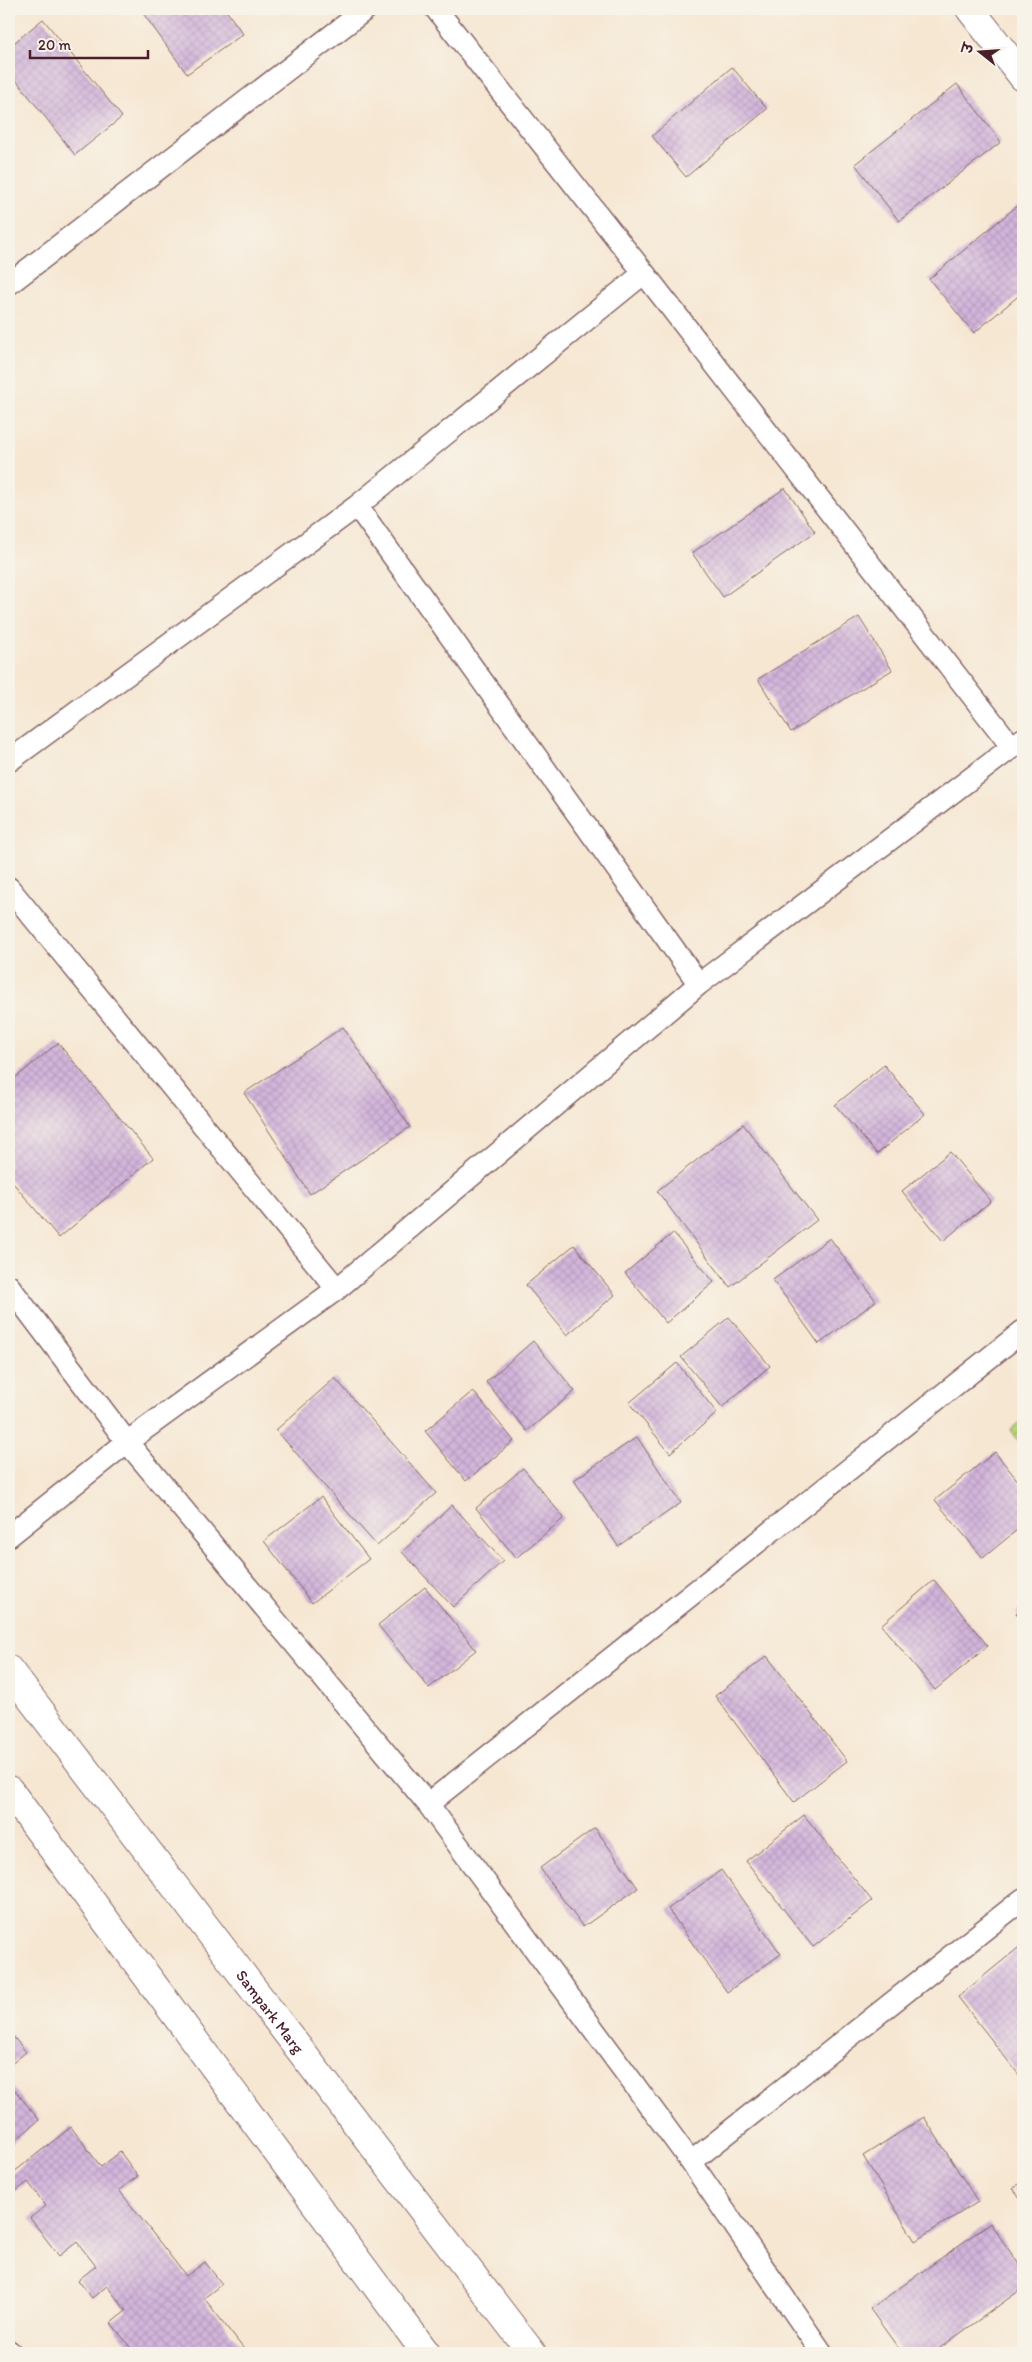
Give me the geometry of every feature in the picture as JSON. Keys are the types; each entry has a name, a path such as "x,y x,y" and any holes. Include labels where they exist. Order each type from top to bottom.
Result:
{"street":[{"path":"970,9 1023,77"},
{"name":"Sampark Marg","path":"9,1670 532,2353"},
{"path":"9,1790 426,2353"}],"lane":[{"path":"9,284 366,9"},
{"path":"9,1536 127,1442 337,1288 699,984 1017,743 436,9"},
{"path":"9,761 357,506 644,273"},
{"path":"357,506 699,984"},
{"path":"9,888 337,1288"},
{"path":"9,1286 127,1442 428,1804 691,2162 822,2353"},
{"path":"428,1804 1023,1331"},
{"path":"691,2162 1023,1899"}],"green space":[{"path":"1023,1420 1023,1447 1011,1430"}],"building":[{"path":"140,9 225,9 243,34 187,74"},
{"path":"43,19 122,117 75,155 9,71 9,47"},
{"path":"732,67 767,109 686,177 652,136"},
{"path":"957,84 1001,142 899,221 855,164"},
{"path":"1023,201 1023,292 974,333 929,279"},
{"path":"785,488 815,532 723,597 692,553"},
{"path":"859,617 892,670 791,732 758,679"},
{"path":"343,1027 410,1127 310,1194 244,1093"},
{"path":"58,1043 153,1158 59,1238 9,1178 9,1083"},
{"path":"884,1065 925,1114 877,1154 835,1105"},
{"path":"743,1124 817,1220 730,1287 657,1191"},
{"path":"950,1152 991,1201 943,1241 902,1191"},
{"path":"673,1233 714,1282 666,1323 625,1273"},
{"path":"830,1238 876,1301 819,1344 773,1280"},
{"path":"574,1245 615,1295 567,1335 526,1285"},
{"path":"729,1317 770,1366 722,1407 681,1357"},
{"path":"533,1341 575,1391 527,1431 486,1382"},
{"path":"677,1363 717,1413 670,1453 629,1403"},
{"path":"335,1378 436,1493 377,1546 276,1430"},
{"path":"473,1391 514,1441 466,1481 425,1431"},
{"path":"637,1437 681,1503 618,1546 574,1480"},
{"path":"995,1452 1023,1487 1023,1525 983,1558 935,1500"},
{"path":"523,1468 564,1518 516,1558 476,1508"},
{"path":"321,1497 369,1559 312,1603 264,1541"},
{"path":"452,1505 503,1561 453,1607 402,1552"},
{"path":"934,1580 988,1646 935,1690 881,1625"},
{"path":"425,1587 476,1650 429,1688 378,1625"},
{"path":"1023,1607 1023,1622 1016,1613"},
{"path":"767,1656 847,1761 794,1802 715,1696"},
{"path":"804,1815 872,1901 813,1947 746,1861"},
{"path":"595,1828 638,1888 583,1927 540,1868"},
{"path":"721,1870 781,1954 727,1992 668,1909"},
{"path":"1023,1944 1023,2080 958,1997"},
{"path":"11,2034 26,2052 9,2066 9,2036"},
{"path":"9,2083 39,2120 9,2146"},
{"path":"924,2117 978,2202 915,2241 863,2156"},
{"path":"71,2127 101,2167 120,2152 138,2176 119,2190 186,2276 205,2262 222,2284 204,2298 247,2353 160,2353 156,2348 149,2353 135,2353 111,2323 126,2311 107,2286 92,2298 78,2280 96,2266 77,2242 59,2256 30,2218 46,2206 28,2182 11,2195 9,2191 9,2176"},
{"path":"1023,2181 1023,2202 1013,2188"},
{"path":"990,2223 1023,2270 1023,2288 933,2353 902,2353 870,2309"}]}
